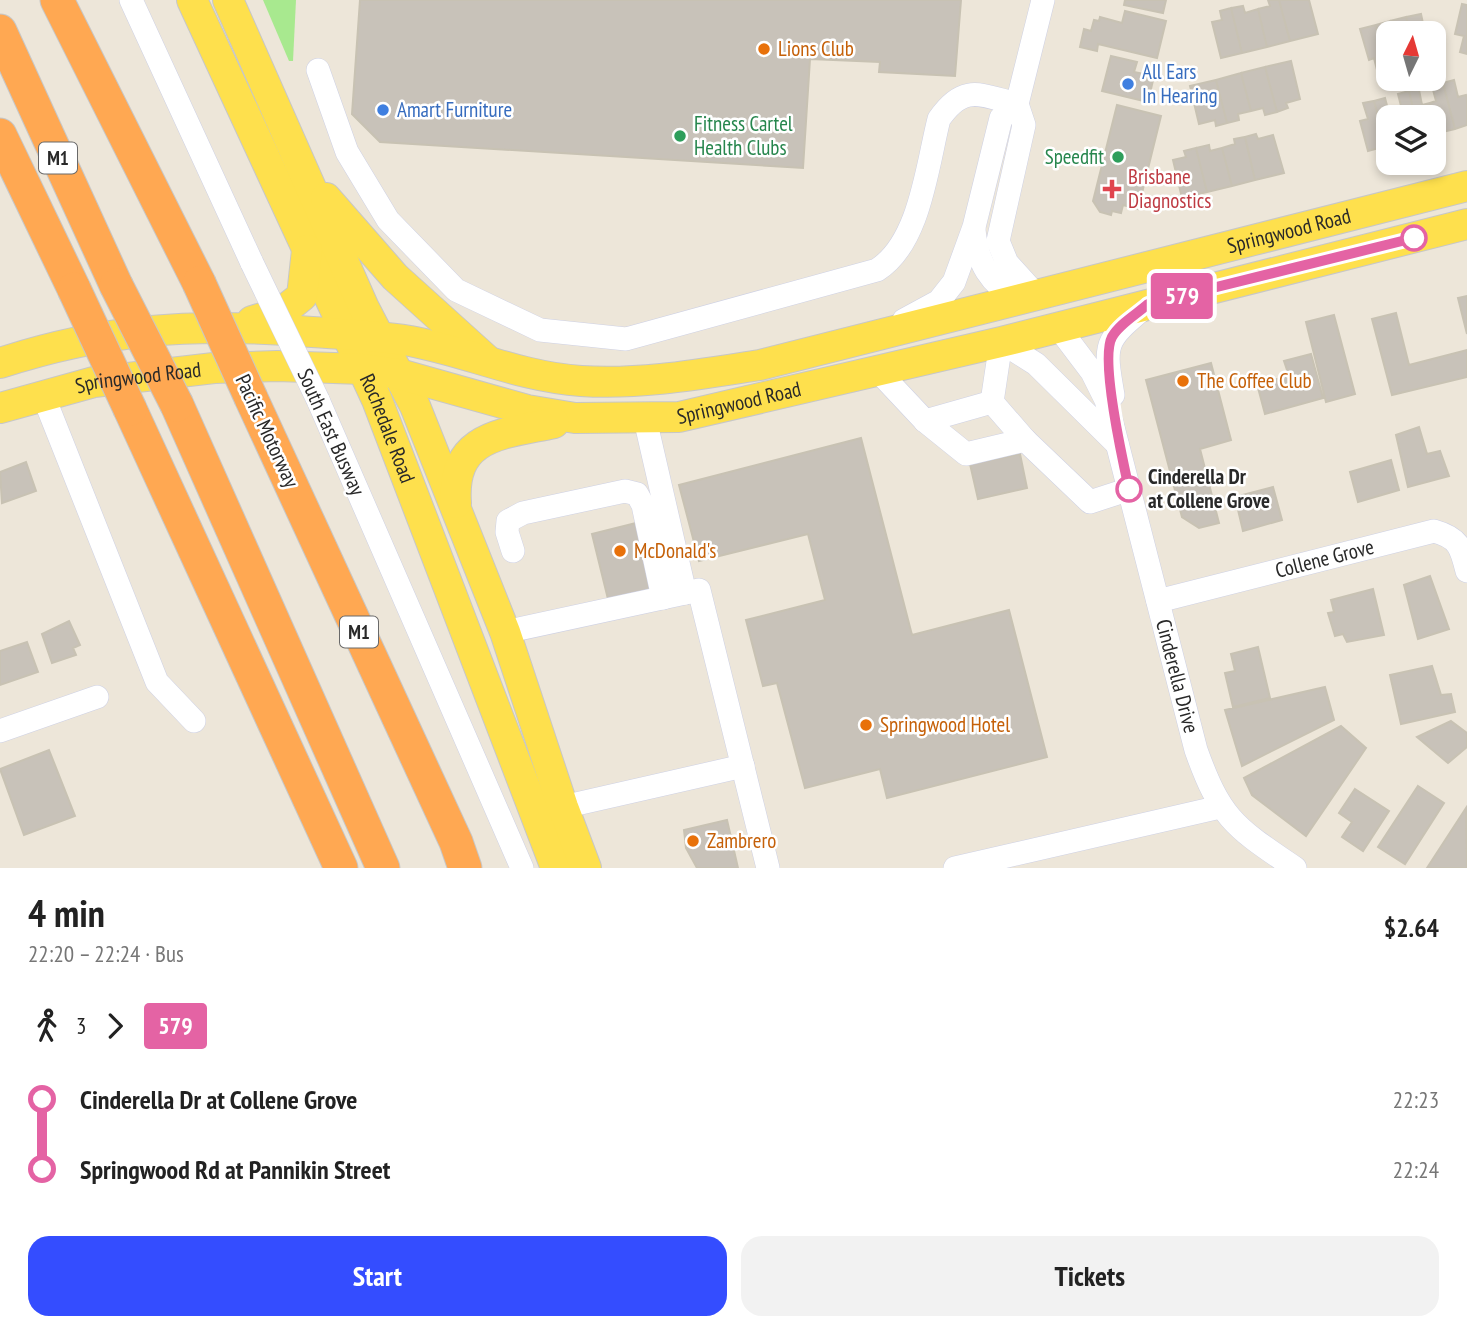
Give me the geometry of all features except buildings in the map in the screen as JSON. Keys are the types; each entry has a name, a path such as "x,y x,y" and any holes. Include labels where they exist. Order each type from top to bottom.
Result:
{"highway":[{"name":"Pacific Motorway","path":"57,0 199,283 465,868"},
{"name":"M1","path":"0,31 116,285 177,405 383,868"},
{"path":"0,135 130,409 341,868"}],"main road":[{"name":"Rochedale Road","path":"192,0 309,247 362,369 472,643 556,868"},
{"name":"Rochedale Road","path":"228,0 456,504 505,632 586,868"},
{"path":"307,177 396,276 490,363"},
{"name":"Springwood Road","path":"0,363 100,337 210,326 346,334 413,342 543,377 581,381 671,378 760,365 1467,186"},
{"name":"Springwood Road","path":"0,408 94,383 214,368 362,369 399,374 527,410 575,418 645,419 711,411 1001,342 1467,224"},
{"path":"210,326 256,321 293,306 302,296 305,286 309,247"},
{"path":"1028,298 1058,327"},
{"path":"456,504 454,486 461,467 470,452 482,441 507,431 575,418"}],"street":[{"name":"South East Busway","path":"131,0 318,400 522,868"},
{"path":"1028,298 1007,263 998,241 1024,125 1017,104 1044,0"},
{"path":"318,70 346,152 388,220 456,290 540,330 626,339 877,270 890,262 906,242 939,119 951,102 962,95 974,93 1017,104"},
{"path":"872,336 928,308 946,294 957,274 974,227 1001,118 1017,104"},
{"path":"974,227 982,266 994,282 1028,298"},
{"path":"1119,447 1108,366 1110,343 1118,330 1148,304"},
{"path":"1058,327 1088,365 1103,391 1119,447"},
{"path":"1119,447 1035,364 1001,342 992,402 1024,440 1090,502 1129,489"},
{"path":"879,372 925,421 966,454 1024,440"},
{"path":"43,395 157,682 194,721"},
{"path":"925,421 992,402"},
{"path":"645,419 674,595"},
{"name":"Cinderella Drive","path":"1119,447 1196,750 1220,807 1234,825 1283,865"},
{"path":"513,551 507,532 508,521 523,513 625,491 636,494 643,505 674,595"},
{"name":"Collene Grove","path":"1158,601 1434,531 1451,536 1462,551 1467,571"},
{"path":"505,632 699,590 768,868"},
{"path":"0,731 97,697"},
{"path":"563,807 743,766"},
{"path":"955,868 1220,807"}],"green space":[{"path":"263,0 296,0 293,61 289,61"}],"bus line":[{"name":"579","path":"1129,489 1119,447 1108,366 1110,340 1118,330 1148,304 1414,238"}],"place":[{"name":"Lions Club","path":"764,49"},
{"name":"All Ears In Hearing","path":"1128,84"},
{"name":"Amart Furniture","path":"383,110"},
{"name":"Fitness Cartel Health Clubs","path":"680,136"},
{"name":"Speedfit","path":"1118,157"},
{"name":"Brisbane Diagnostics","path":"1112,189"},
{"name":"The Coffee Club","path":"1183,381"},
{"name":"Cinderella Dr at Collene Grove","path":"1129,489"},
{"name":"McDonald's","path":"620,551"},
{"name":"Springwood Hotel","path":"866,725"},
{"name":"Zambrero","path":"693,841"}]}
